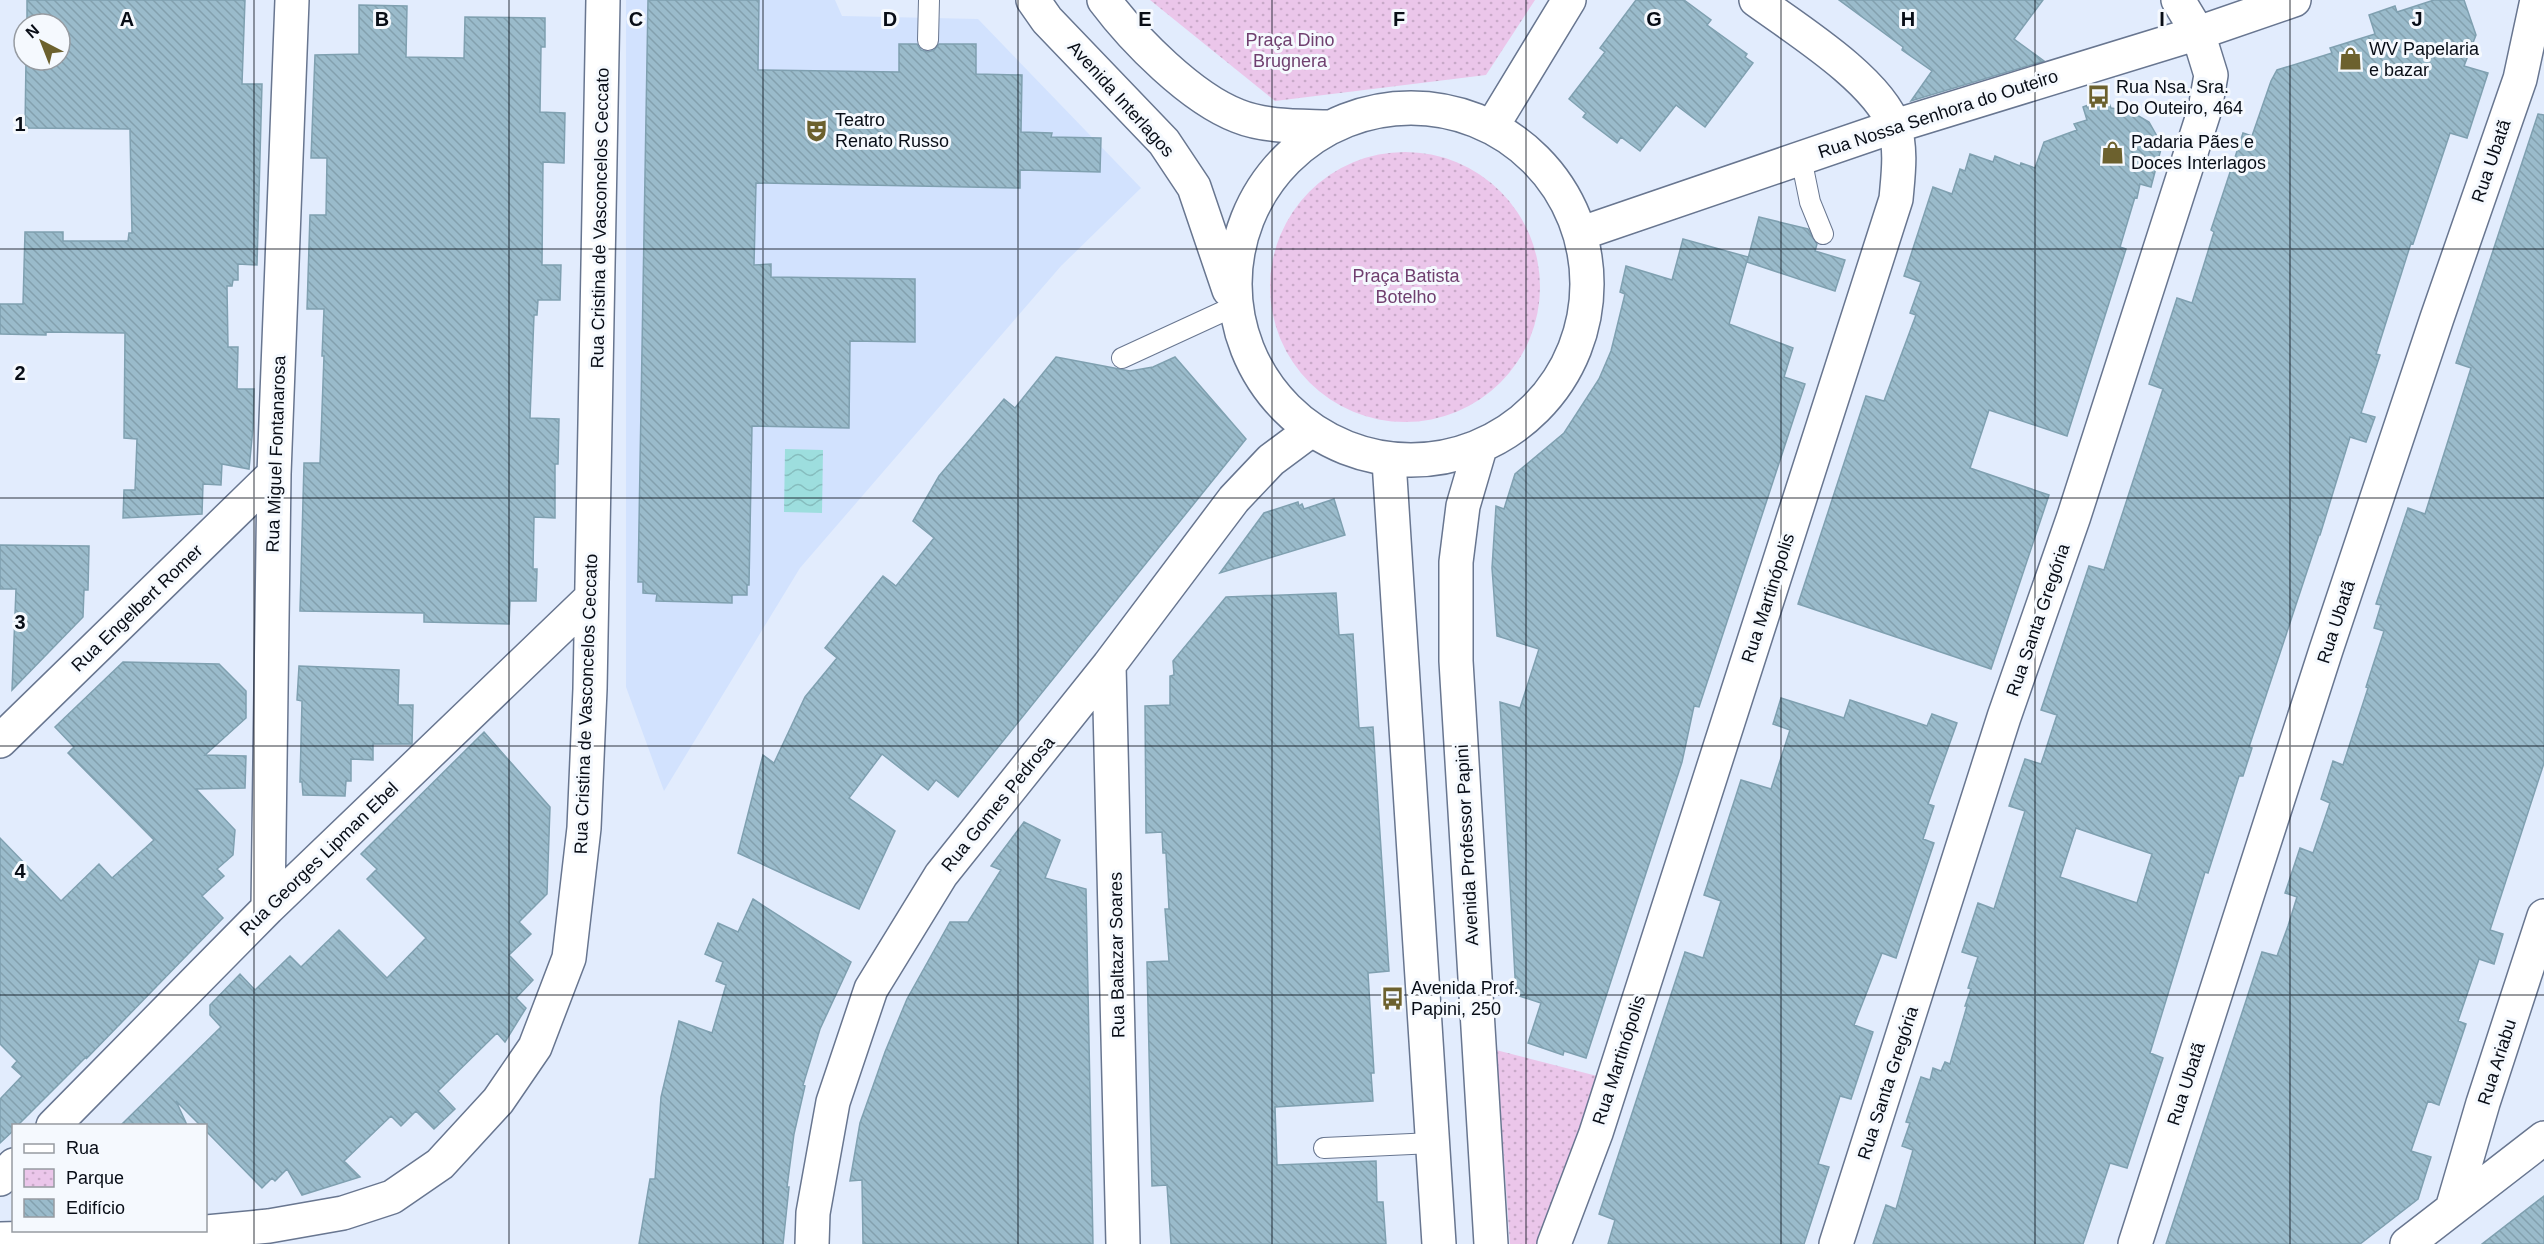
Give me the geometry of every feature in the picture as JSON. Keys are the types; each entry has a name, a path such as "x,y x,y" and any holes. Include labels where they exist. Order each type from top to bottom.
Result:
{"street":[{"name":"Rua Miguel Fontanarosa","path":"268,908 274,474 291,0"},
{"name":"Rua Cristina de Vasconcelos Ceccato","path":"207,1232 269,1226 344,1213 392,1197 440,1164 498,1101 535,1047 569,958 584,828 603,0"},
{"name":"Avenida Interlagos","path":"1033,0 1047,20 1164,142 1194,187 1235,306"},
{"path":"1104,0 1164,65 1208,102 1239,117 1266,123 1328,127"},
{"path":"1493,125 1569,0"},
{"name":"Rua Martinópolis","path":"1554,1244 1596,1133 1896,200 1899,161 1894,126 1881,104 1861,79 1756,0"},
{"name":"Rua Santa Gregória","path":"1836,1244 2004,717 2074,516 2205,109 2211,75 2198,33 2178,0"},
{"name":"Rua Nossa Senhora do Outeiro","path":"1582,233 1894,126 2198,33 2294,0"},
{"name":"Rua Ubatã","path":"2135,1244 2326,650 2520,79 2537,0"},
{"path":"1439,108 1493,125 1549,170 1582,233 1589,297 1572,360 1534,412 1480,448 1451,458 1420,462 1389,461 1348,451 1310,431 1274,397 1248,354 1235,306 1236,253 1254,202 1286,159 1328,127 1382,109 1439,108"},
{"name":"Rua Gomes Pedrosa","path":"812,1244 813,1213 833,1102 871,989 941,875 1110,665 1234,499 1271,460 1310,431"},
{"name":"Avenida Professor Papini","path":"1480,448 1463,506 1456,562 1456,661 1490,1236"},
{"path":"1389,461 1439,1237 1490,1236"},
{"name":"Rua Engelbert Romer","path":"0,741 274,474"},
{"name":"Rua Georges Lipman Ebel","path":"54,1124 268,908 591,598"},
{"name":"Rua Baltazar Soares","path":"1110,665 1123,1244"},
{"name":"Rua Ariabu","path":"2452,1209 2483,1103 2544,916"},
{"path":"2407,1244 2544,1138"},
{"path":"0,1179 12,1167"},
{"name":"Rua Cristina de Vasconcelos Ceccato","path":"0,1239 206,1232"}],"lane":[{"path":"928,40 929,0"},
{"path":"1801,158 1810,202 1823,234"},
{"path":"1122,358 1235,306"},
{"path":"1324,1148 1433,1143"}],"shaded area":[{"path":"626,0 835,0 842,16 978,19 1141,188 1061,266 800,568 664,791 626,687"}],"green space":[{"name":"Praça Dino Brugnera","path":"1150,0 1535,0 1486,75 1275,101"},
{"name":"Praça Batista Botelho","path":"1418,152 1457,162 1491,182 1501,191 1510,201 1530,235 1538,261 1540,287 1538,313 1530,339 1510,373 1501,383 1491,392 1457,412 1418,422 1392,422 1353,412 1341,406 1319,392 1300,373 1280,339 1272,313 1270,274 1280,235 1286,223 1300,201 1319,182 1353,162 1379,154"},
{"path":"1496,1050 1601,1077 1544,1244 1510,1244"}],"water":[{"path":"785,449 823,450 822,513 784,512"}],"building":[{"path":"27,0 245,0 242,84 262,84 257,265 238,264 238,280 233,280 232,286 227,286 228,347 238,347 237,389 254,389 253,428 249,469 222,464 221,485 203,484 202,514 123,518 124,490 135,490 137,439 124,438 125,333 0,334 0,304 23,304 25,232 63,232 63,241 128,241 129,233 132,233 130,129 25,128 26,72 72,72 72,12 27,12"},
{"path":"648,0 759,0 758,70 899,72 899,44 917,44 921,50 928,52 934,50 939,44 976,44 976,74 1022,75 1021,132 1052,133 1051,137 1101,138 1100,172 1020,170 1020,188 756,183 754,265 771,264 771,277 915,279 915,342 850,341 849,428 752,426 749,585 747,585 747,595 732,595 732,603 656,601 657,594 643,593 643,582 638,582"},
{"path":"1636,0 1684,0 1711,20 1707,25 1747,54 1745,57 1753,63 1705,127 1676,105 1640,151 1621,137 1617,143 1583,117 1586,113 1569,99 1605,52 1600,48"},
{"path":"1839,0 2043,0 2014,39 2044,61 1911,101 1932,71"},
{"path":"2434,0 2464,0 2476,35 2464,66 2488,73 2467,138 2450,133 2413,244 2411,243 2376,354 2380,355 2361,413 2375,417 2366,442 2350,437 2320,535 2249,747 2252,748 2243,776 2239,776 2208,873 2205,872 2150,1053 2163,1058 2127,1168 2110,1163 2083,1244 1873,1244 1886,1205 1896,1209 1913,1150 1902,1146 1910,1123 1906,1122 1921,1077 1930,1080 1933,1068 1941,1071 1945,1062 1950,1064 1967,1006 1965,1006 1971,989 1968,988 1978,957 1962,952 1978,903 1994,909 2025,811 2009,806 2025,759 2041,764 2057,715 2041,710 2089,566 2104,570 2163,389 2149,384 2177,298 2192,303 2214,232 2211,230 2243,133 2252,136 2277,70 2332,53 2330,48 2375,34 2369,15 2395,6 2397,12","holes":["2076,828 2152,854 2137,903 2060,877"]},
{"path":"359,5 407,6 406,57 464,58 465,17 545,18 545,47 541,47 540,112 565,113 564,163 543,162 542,265 561,265 560,300 538,300 537,315 534,315 530,418 559,419 558,464 555,464 555,518 534,517 533,569 537,569 536,601 510,601 509,624 424,622 424,613 300,611 304,463 320,463 324,356 322,356 324,309 307,309 310,215 326,215 327,158 311,158 315,55 359,54"},
{"path":"2107,98 2111,108 2130,111 2149,122 2162,145 2151,187 2140,184 2137,198 2135,197 2120,247 2126,249 2067,436 1989,410 1970,468 2049,495 1991,669 1798,604 1866,396 1884,401 1916,315 1910,313 1921,282 1904,276 1933,187 1952,194 1960,169 1965,171 1970,154 1993,162 1995,156 2020,166 2021,163 2035,168 2044,142 2077,130 2074,124 2087,120 2083,107"},
{"path":"2538,114 2544,115 2544,763 2490,930 2503,934 2494,964 2479,959 2458,1021 2466,1024 2439,1105 2428,1101 2411,1151 2431,1157 2418,1199 2360,1244 2166,1244 2262,952 2277,956 2288,926 2297,897 2285,893 2300,848 2313,853 2330,803 2321,799 2333,761 2343,765 2384,631 2374,628 2381,605 2376,604 2408,508 2425,514 2471,368 2456,363"},
{"path":"1759,217 1808,229 1817,244 1815,251 1845,260 1835,291 1747,262"},
{"path":"1683,239 1748,257 1729,324 1793,348 1784,377 1805,384 1699,707 1694,706 1682,762 1586,1058 1564,1051 1563,1055 1528,1043 1541,1003 1516,995 1500,702 1520,708 1539,649 1497,636 1492,568 1496,506 1504,509 1515,474 1564,433 1599,379 1611,351 1625,294 1620,292 1626,266 1672,280"},
{"path":"1056,357 1130,371 1153,367 1175,357 1246,439 958,797 936,780 928,790 882,754 849,798 895,831 859,909 738,853 763,755 774,763 805,697 837,658 825,648 883,576 896,586 934,538 913,521 939,476 1004,399 1015,408"},
{"path":"1334,499 1345,535 1220,573 1264,513 1298,502 1299,506 1302,504 1304,509"},
{"path":"0,545 89,546 88,590 84,590 83,617 12,690 16,589 0,589"},
{"path":"1336,593 1339,635 1353,634 1359,728 1373,727 1389,971 1368,973 1374,1073 1371,1073 1373,1101 1275,1107 1277,1165 1376,1161 1377,1202 1383,1202 1386,1244 1171,1244 1167,1185 1152,1186 1147,962 1169,961 1165,909 1169,909 1166,853 1163,853 1162,832 1146,833 1145,706 1170,705 1170,676 1174,675 1173,661 1226,597"},
{"path":"123,662 219,664 246,691 246,718 205,755 246,756 245,788 196,789 235,830 233,855 217,869 224,876 202,896 223,918 86,1059 87,1056 19,1124 12,1124 12,1132 0,1143 0,1099 22,1076 12,1067 17,1061 0,1044 0,838 61,901 99,864 112,878 154,840 68,753 74,747 55,727"},
{"path":"299,666 399,670 398,705 413,705 412,744 373,744 373,760 351,759 351,781 346,781 345,796 303,795 302,782 300,782 302,701 297,700"},
{"path":"1781,698 1844,718 1850,700 1927,726 1932,714 1957,723 1928,804 1934,806 1923,839 1934,843 1896,958 1882,953 1854,1025 1873,1032 1851,1099 1840,1096 1818,1164 1829,1167 1804,1244 1608,1244 1615,1220 1599,1214 1685,952 1703,958 1721,901 1704,895 1741,780 1771,789 1790,730 1773,724"},
{"path":"484,732 550,807 547,894 519,922 531,934 509,955 533,980 516,998 526,1008 505,1042 497,1033 438,1091 455,1109 434,1129 416,1111 401,1126 391,1116 344,1161 360,1177 302,1195 287,1169 275,1181 272,1178 262,1188 207,1132 207,1124 199,1124 176,1101 187,1124 122,1124 221,1027 210,1015 210,1005 240,974 255,990 290,956 301,967 339,930 387,978 426,938 367,879 377,869 361,854"},
{"path":"1024,822 1060,840 1045,878 1086,889 1093,1244 863,1244 862,1180 850,1181 860,1123 885,1052 907,999 950,922 968,922 1001,870 991,866"},
{"path":"753,899 851,962 820,1029 803,1085 805,1086 794,1134 787,1187 789,1187 783,1244 639,1244 650,1179 655,1179 661,1097 679,1021 712,1033 726,985 716,981 723,962 705,954 718,923 738,932"},
{"path":"2544,1196 2544,1244 2482,1244"}],"place":[{"name":"WV Papelaria e bazar","path":"2351,59"},
{"name":"Rua Nsa. Sra. Do Outeiro, 464","path":"2098,97"},
{"name":"Teatro Renato Russo","path":"817,130"},
{"name":"Padaria Pães e Doces Interlagos","path":"2113,152"},
{"name":"Avenida Prof. Papini, 250","path":"1393,998"}]}
